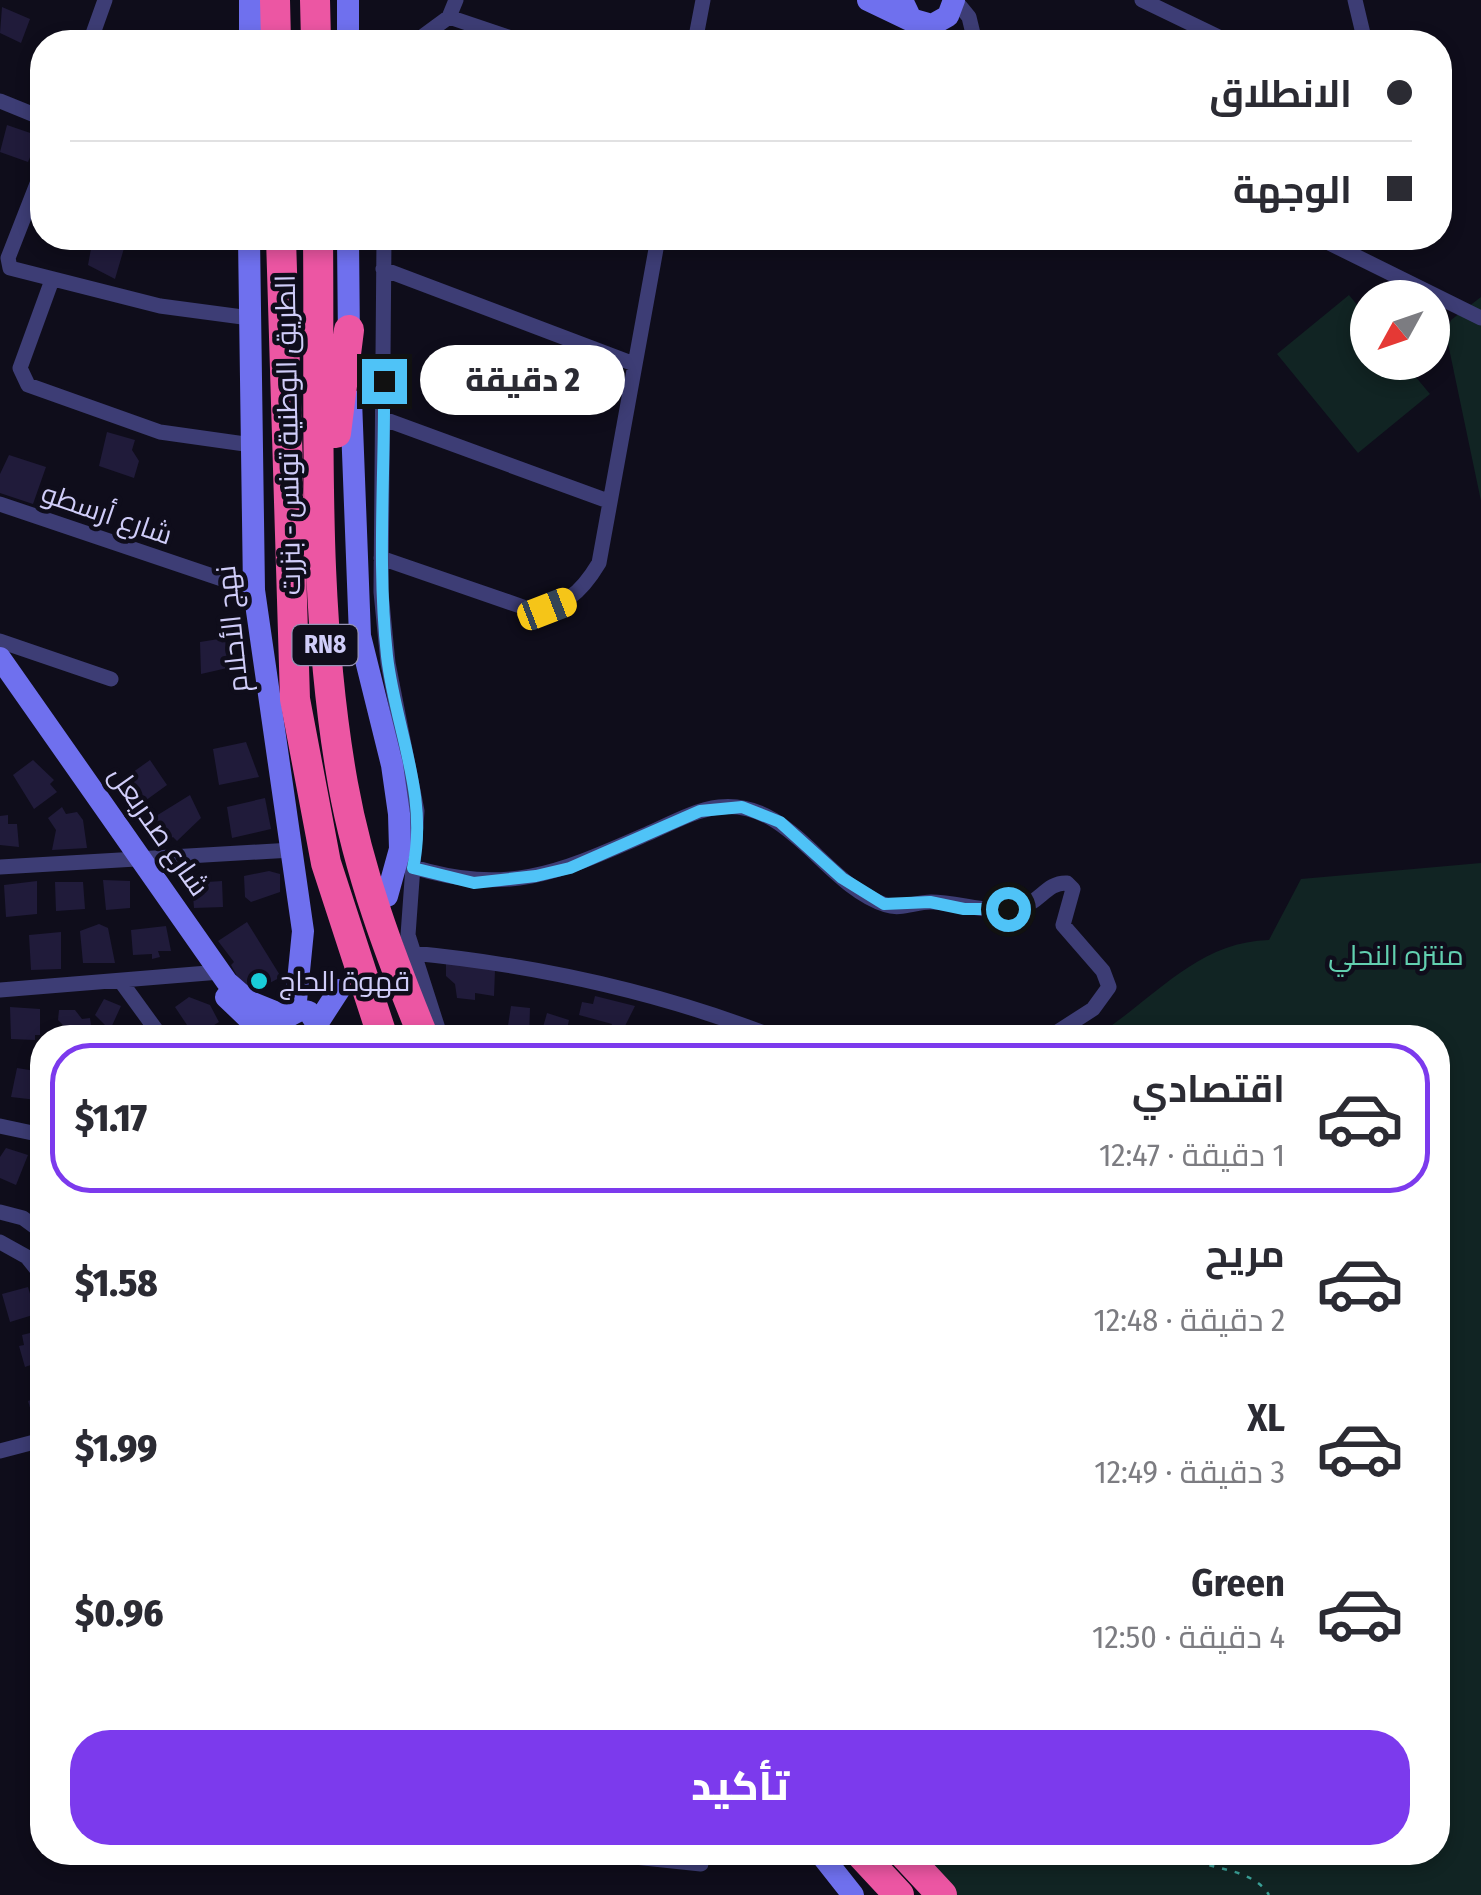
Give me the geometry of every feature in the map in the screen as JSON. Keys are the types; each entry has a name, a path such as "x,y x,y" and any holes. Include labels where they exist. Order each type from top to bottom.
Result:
{"highway":[{"path":"275,0 276,30"},
{"path":"315,0 316,30"},
{"name":"الطريق الوطنية تونس - بنزرت","path":"282,250 295,699 326,863 345,934 378,1025"},
{"name":"الطريق الوطنية تونس - بنزرت","path":"318,250 323,618 343,785 366,884 432,1025"},
{"name":"RN8","path":"330,690 334,442 349,330"},
{"path":"871,1865 899,1895"},
{"path":"914,1865 942,1895"}],"street":[{"path":"94,30 105,0"},
{"path":"250,0 250,30"},
{"path":"348,0 348,30"},
{"path":"432,30 450,18 456,0"},
{"path":"697,30 702,0"},
{"path":"868,0 920,24 940,22 954,0 969,17 972,30"},
{"path":"902,0 906,13 928,30"},
{"path":"1142,0 1204,30"},
{"path":"1355,0 1362,30"},
{"path":"450,18 486,30"},
{"path":"0,101 30,113"},
{"path":"30,203 7,264 52,280 160,306 250,318"},
{"name":"نهج الأحلام","path":"249,250 254,590 303,931 289,1025"},
{"path":"348,250 360,636 392,765 399,814 400,849 387,896"},
{"path":"384,250 381,558 388,663 417,811 407,918 412,954 434,1025"},
{"path":"381,558 526,608 547,609 566,602 586,585 598,562 656,250"},
{"path":"1357,250 1481,318"},
{"path":"383,269 634,364"},
{"path":"52,280 20,368 28,384 160,432 252,446"},
{"path":"384,418 608,502"},
{"name":"شارع أرسطو","path":"0,504 254,590"},
{"path":"0,641 111,679"},
{"name":"شارع صدربعل","path":"0,658 215,973 242,997 289,1025 309,1012 313,1025"},
{"name":"شارع صدربعل","path":"0,676 138,860"},
{"path":"413,868 474,883 536,876 570,868 700,811 742,807 780,822 842,878 884,904 930,902 964,909 1018,909 1056,883 1067,883 1073,889 1063,924 1103,970 1110,988 1092,1009 1068,1025"},
{"path":"0,867 292,850"},
{"path":"412,954 613,988 707,1010 745,1025"},
{"path":"0,990 215,973"},
{"path":"122,983 153,1025"},
{"path":"320,1025 338,990"},
{"path":"0,1126 30,1132"},
{"path":"0,1212 30,1224"},
{"path":"0,1242 30,1261"},
{"path":"0,1451 30,1443"},
{"path":"830,1865 853,1895"}],"path":[{"path":"1206,1865 1265,1888 1266,1895"}],"green space":[{"path":"1349,295 1350,380 1418,380 1430,394 1358,453 1277,354"},
{"path":"1481,297 1481,501 1450,353 1451,320"},
{"name":"منتزه النحلي","path":"1481,863 1481,1895 954,1895 926,1865 1450,1865 1450,1025 1112,1025 1197,962 1243,943 1269,940 1301,879"}],"building":[{"path":"2,7 30,19 21,43 0,33"},
{"path":"7,125 30,133 28,162 0,152"},
{"path":"91,250 123,250 115,279 88,265"},
{"path":"107,432 135,440 132,450 139,461 134,478 99,466"},
{"path":"9,455 46,467 33,504 0,493 0,474"},
{"path":"225,638 226,650 234,649 236,666 201,674 200,642"},
{"path":"246,742 259,777 219,785 213,749"},
{"path":"33,760 54,780 50,784 57,792 34,809 13,775"},
{"path":"150,760 167,785 138,806 124,792 129,789 122,780"},
{"path":"190,795 201,818 177,841 173,837 166,841 148,821"},
{"path":"265,798 271,829 232,838 227,807"},
{"path":"62,807 66,814 77,812 83,820 87,848 52,850 56,830 48,818"},
{"path":"8,815 8,824 17,824 19,847 0,845 0,816"},
{"path":"269,871 280,874 280,892 251,902 245,897 244,876"},
{"path":"103,880 130,881 130,908 106,910"},
{"path":"37,881 37,914 6,917 4,885"},
{"path":"222,881 223,907 194,908 192,883"},
{"path":"55,882 83,882 85,909 56,911"},
{"path":"247,922 281,977 247,995 231,965 234,962 218,941"},
{"path":"99,924 108,928 115,963 83,963 80,931"},
{"path":"166,926 171,951 158,951 160,957 152,959 152,954 133,955 131,930"},
{"path":"61,932 61,969 31,970 29,935"},
{"path":"446,960 495,970 494,996 475,993 475,1000 457,998 455,984 446,976"},
{"path":"595,996 635,1006 626,1025 612,1025 579,1015 582,1002 593,1004"},
{"path":"189,997 210,1005 219,1022 187,1025 175,1007"},
{"path":"104,999 121,1006 112,1025 105,1025 95,1015"},
{"path":"511,1006 530,1008 529,1025 508,1025"},
{"path":"10,1007 40,1009 40,1025 30,1025 30,1040 11,1039"},
{"path":"59,1010 75,1010 82,1019 90,1018 91,1025 63,1025 58,1020"},
{"path":"547,1013 569,1020 568,1025 544,1025"},
{"path":"17,1068 30,1070 30,1099 11,1097"},
{"path":"6,1148 28,1155 16,1185 0,1178 0,1157"},
{"path":"28,1287 30,1316 10,1322 2,1294"},
{"path":"30,1333 30,1365 25,1367 19,1346 24,1345 22,1335"}],"place":[{"name":"قهوة الحاج","path":"259,981"}],"route":[{"path":"384,381 381,592 388,663 417,811 413,868 474,883 536,876 570,868 700,811 742,807 780,822 824,864 884,904 897,907 938,902 964,909 1008,909"}]}
